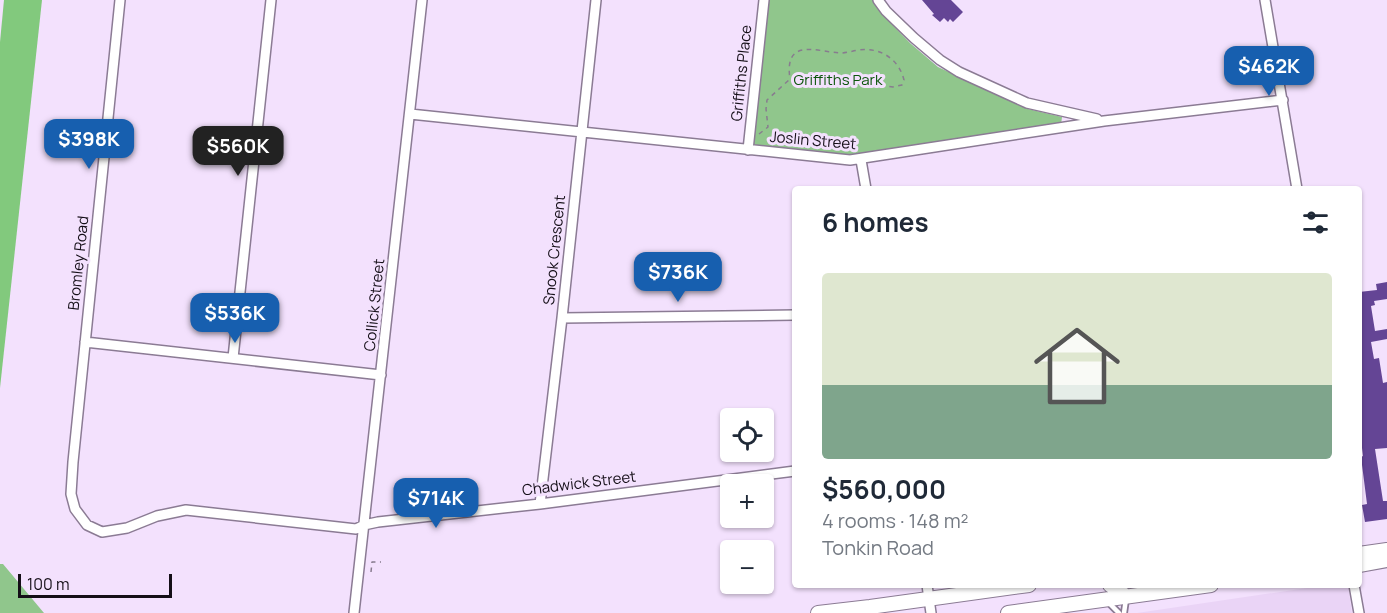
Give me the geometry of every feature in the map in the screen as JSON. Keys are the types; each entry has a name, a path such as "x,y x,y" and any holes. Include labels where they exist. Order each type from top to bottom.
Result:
{"main road":[{"path":"1362,554 1387,550"},
{"path":"1362,564 1387,560"},
{"path":"818,613 1009,588"},
{"path":"1022,588 1015,612 1190,588"},
{"path":"1114,588 1126,597"}],"street":[{"name":"Bromley Road","path":"87,525 75,509 72,494 73,462 120,0"},
{"path":"232,358 271,0"},
{"name":"Collick Street","path":"354,613 422,0"},
{"name":"Snook Crescent","path":"540,504 596,0"},
{"name":"Griffiths Place","path":"748,150 764,0"},
{"path":"878,0 914,38 940,60 960,72 1028,103 1104,121"},
{"path":"1265,0 1297,186"},
{"name":"Joslin Street","path":"410,114 841,160 861,160 1104,121 1283,99"},
{"path":"861,160 865,186"},
{"path":"562,318 792,315"},
{"path":"85,342 381,375"},
{"name":"Chadwick Street","path":"87,525 102,532 127,528 157,516 186,510 356,529 364,525 792,471"},
{"path":"1355,588 1359,613"}],"lane":[{"path":"1124,613 1126,597"},
{"path":"1106,599 1119,613"}],"path":[{"path":"750,136 758,135 768,127 767,100 790,79 800,76 833,85 848,83 893,87 902,85 904,80 898,64 882,53 869,50 842,53 810,49 800,50 793,55 788,63 790,79"},
{"path":"371,572 372,562 381,562"}],"shaded area":[{"path":"1307,588 1348,588 1352,613 1137,613"}],"green space":[{"path":"4,0 42,0 0,388 0,42"},
{"name":"Griffiths Park","path":"769,0 873,0 884,16 910,43 938,67 1028,109 1062,117 1061,125 863,155 839,156 753,146"},
{"path":"0,564 3,564 44,613 0,613"}],"building":[{"path":"922,0 951,0 963,12 953,22 950,19 948,22 944,18 940,22"},
{"path":"1387,282 1387,299 1374,301 1375,305 1371,306 1375,331 1387,329 1387,339 1371,342 1374,359 1379,358 1383,383 1387,382 1387,448 1375,449 1383,501 1387,501 1387,519 1365,522 1362,505 1367,504 1362,465 1362,292 1377,290 1376,284"}]}
